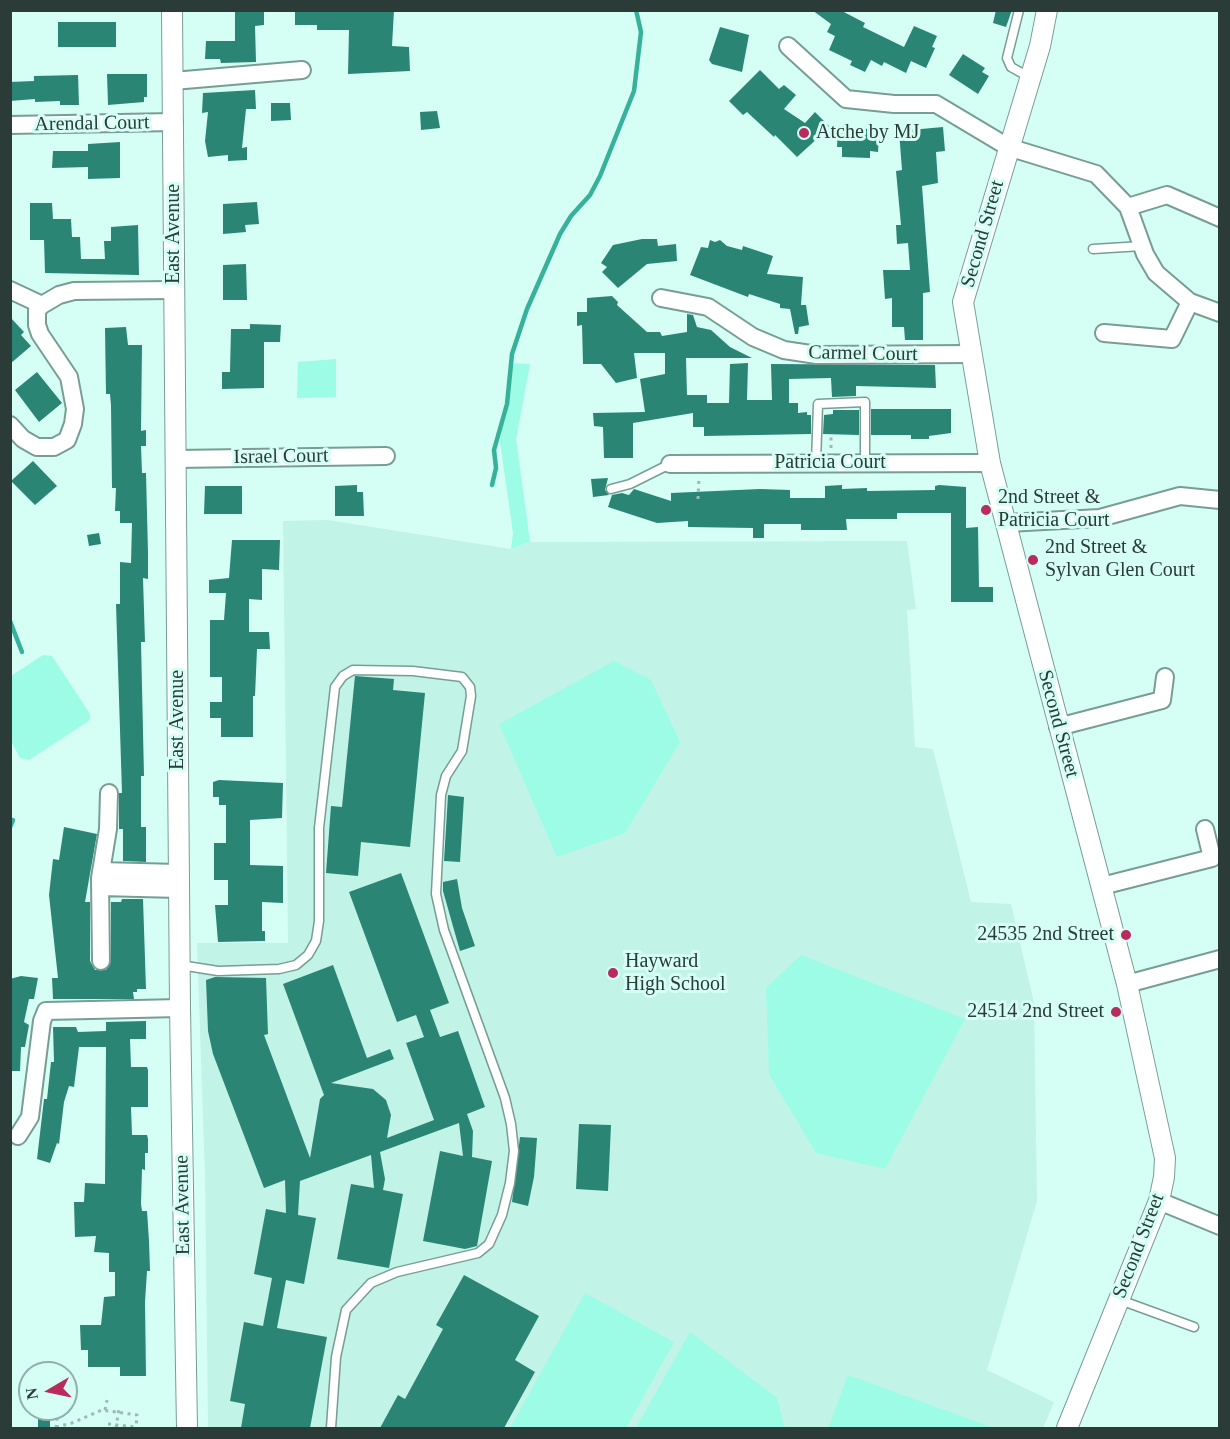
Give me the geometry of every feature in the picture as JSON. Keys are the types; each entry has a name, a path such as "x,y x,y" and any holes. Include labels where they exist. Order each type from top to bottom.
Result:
{"street":[{"name":"East Avenue","path":"172,10 178,881 188,1428"},
{"name":"Second Street","path":"1047,10 1030,77 963,302 990,463 1127,984 1162,1136 1164,1177 1159,1201 1067,1428"},
{"path":"788,46 846,99 894,104 936,104 1008,147 1096,174 1128,207 1142,246 1156,273 1190,302 1220,313"},
{"path":"173,81 302,70"},
{"name":"Arendal Court","path":"10,125 174,122"},
{"path":"1128,207 1167,195 1220,218"},
{"path":"10,290 42,305"},
{"path":"10,425 23,440 37,447 54,447 67,440 73,424 75,409 69,377 40,334 37,325 37,310 42,305 59,295 74,291 174,290"},
{"name":"Carmel Court","path":"661,298 708,307 753,337 784,350 817,355 970,354"},
{"path":"1104,333 1172,339 1190,302"},
{"name":"Israel Court","path":"176,459 386,456"},
{"name":"Patricia Court","path":"670,464 990,463"},
{"path":"1007,523 1100,518 1180,496 1220,500"},
{"path":"1058,727 1162,700 1165,677"},
{"path":"101,961 100,879 108,829 109,793"},
{"path":"1102,886 1212,858 1205,829"},
{"path":"100,879 178,881"},
{"path":"1127,984 1220,959"},
{"path":"18,1136 30,1117 42,1021 46,1011 180,1008"},
{"path":"1159,1201 1220,1226"}],"lane":[{"path":"1019,10 1007,58 1011,67 1030,77"},
{"path":"1093,249 1142,246"},
{"path":"816,463 818,404 865,402 865,463"},
{"path":"610,489 630,484 670,464"},
{"path":"179,965 218,970 279,969 296,965 308,955 316,940 319,921 320,828 335,687 343,676 353,670 401,670 462,677 470,687 471,696 462,752 446,776 441,795 436,894 444,930 505,1098 512,1124 514,1151 510,1183 502,1215 489,1244 478,1253 397,1272 371,1283 346,1310 336,1357 332,1428"},
{"path":"1119,1300 1194,1327"}],"path":[{"path":"831,437 831,450"},
{"path":"698,500 699,476"},
{"path":"105,1410 106,1400"},
{"path":"56,1428 105,1410 119,1410 137,1415 136,1428 108,1424"},
{"path":"116,1426 119,1410"}],"shaded area":[{"name":"Hayward High School","path":"328,520 511,549 530,542 907,541 916,609 907,610 915,747 933,749 971,902 1011,904 1034,1003 1037,1201 987,1370 1054,1402 1043,1428 208,1428 205,1176 197,943 288,943 283,521"}],"green space":[{"path":"336,359 336,397 297,398 298,362"},
{"path":"511,363 530,364 516,439 530,542 511,549 513,533 500,442"},
{"path":"43,655 52,656 90,714 90,720 29,760 20,758 11,741 11,676"},
{"path":"614,661 651,680 680,742 625,833 557,857 499,724"},
{"path":"801,955 965,1019 885,1169 816,1153 769,1074 766,988"},
{"path":"585,1293 674,1342 626,1428 510,1428"},
{"path":"690,1332 777,1398 785,1428 636,1428"},
{"path":"848,1375 994,1428 828,1428"}],"building":[{"path":"235,10 264,10 264,25 255,26 256,62 221,63 220,59 205,59 206,41 235,41"},
{"path":"295,10 394,10 392,46 409,47 410,71 348,74 349,30 317,30 317,25 295,25"},
{"path":"812,10 840,10 865,23 863,27 904,47 914,26 937,36 932,47 935,48 926,68 911,61 906,73 884,62 882,66 871,60 865,72 850,65 852,61 829,50 835,36 827,32 831,24"},
{"path":"996,10 1012,10 1006,27 993,23"},
{"path":"58,22 116,22 116,47 58,47"},
{"path":"720,27 749,35 742,72 712,64 709,60"},
{"path":"963,54 985,68 982,72 989,76 978,94 949,75"},
{"path":"760,70 779,89 784,85 796,95 784,109 805,123 815,112 830,127 797,157 775,135 774,137 747,112 743,115 729,101"},
{"path":"107,74 147,74 147,97 144,97 144,102 108,105"},
{"path":"78,75 79,105 60,105 60,101 35,102 35,99 10,101 10,82 34,81 34,76"},
{"path":"255,90 256,109 246,109 242,148 247,147 247,160 228,161 228,155 208,157 205,141 208,112 202,113 203,93"},
{"path":"271,103 290,103 291,120 271,121"},
{"path":"437,111 440,128 421,130 420,112"},
{"path":"943,127 945,151 936,152 938,183 922,186 930,292 923,293 923,340 905,340 904,327 892,327 892,298 885,299 883,270 910,270 908,243 897,244 896,225 901,225 896,171 902,170 899,131"},
{"path":"838,128 872,129 872,133 879,134 878,152 870,151 870,158 842,157 842,147 837,147"},
{"path":"120,142 120,178 88,179 88,167 52,168 53,151 88,151 88,144"},
{"path":"257,202 259,224 245,225 246,232 223,234 223,204"},
{"path":"30,203 52,203 53,219 71,219 72,237 80,237 81,259 105,259 104,241 111,241 111,227 138,225 139,275 45,273 44,240 30,240"},
{"path":"642,239 657,239 658,246 676,244 677,261 647,264 618,288 602,272 607,267 601,263 613,245"},
{"path":"710,240 715,242 720,240 727,246 742,250 743,246 773,256 767,274 803,277 801,305 806,305 809,325 799,327 798,334 795,334 790,309 780,308 780,304 749,294 748,297 690,275 701,247 708,248"},
{"path":"246,264 247,300 223,300 223,265"},
{"path":"612,296 618,302 617,305 647,332 660,332 662,336 687,332 687,314 693,315 697,327 711,330 730,347 752,358 686,358 687,395 707,395 707,403 729,403 730,364 748,363 747,400 772,400 771,364 935,365 936,388 856,386 856,396 832,397 831,378 789,379 789,403 798,403 798,413 807,412 807,415 811,415 811,434 704,436 704,427 693,427 693,413 633,423 633,458 604,458 603,427 594,426 593,413 645,412 640,379 665,374 665,353 634,353 637,378 616,383 601,364 583,364 582,325 577,326 577,312 587,312 587,298"},
{"path":"10,317 24,332 21,335 31,346 10,364"},
{"path":"250,324 281,325 280,342 264,342 264,388 222,389 222,372 230,372 231,329 250,329"},
{"path":"126,327 128,345 142,345 141,431 146,430 146,446 141,446 142,473 146,473 148,579 143,578 145,642 141,642 144,776 141,776 141,827 146,827 146,862 123,861 123,829 119,829 119,793 122,793 116,604 120,604 120,562 131,563 132,523 120,523 120,511 115,511 116,488 112,488 111,405 110,394 106,394 105,328"},
{"path":"37,372 62,403 39,422 15,390"},
{"path":"871,409 951,409 951,433 929,436 929,439 911,439 911,435 871,435"},
{"path":"833,410 859,410 859,435 823,434 824,415 833,414"},
{"path":"33,461 57,486 35,505 11,481"},
{"path":"608,478 605,490 609,495 593,497 591,479"},
{"path":"357,485 357,492 363,492 364,516 335,516 335,486"},
{"path":"842,485 842,489 867,488 867,491 935,490 935,486 939,485 966,487 966,528 978,527 979,587 993,587 993,602 951,602 951,513 897,513 897,519 846,519 847,530 801,530 801,524 764,524 764,538 753,538 753,528 688,527 688,521 657,523 608,507 612,495 622,493 629,495 634,489 671,501 671,493 760,489 790,490 790,498 825,498 825,486"},
{"path":"205,486 242,486 242,514 204,514"},
{"path":"99,533 101,544 89,546 87,535"},
{"path":"232,540 280,540 279,570 262,569 262,600 249,599 249,632 269,632 270,649 257,649 255,696 253,696 253,737 221,737 221,718 210,718 210,702 222,702 222,677 210,677 210,620 224,620 226,593 209,593 209,580 229,578"},
{"path":"355,676 394,679 393,690 425,693 410,847 361,842 358,876 326,873 331,806 342,807"},
{"path":"219,780 283,783 282,818 250,820 250,865 283,866 283,903 262,902 262,931 265,931 265,941 218,942 215,905 228,905 228,880 214,880 214,843 226,843 226,805 219,805 219,797 213,797 213,782"},
{"path":"448,795 464,797 460,862 444,861"},
{"path":"64,827 97,834 85,902 90,902 90,961 95,970 106,970 111,961 111,902 121,902 122,899 143,899 146,989 137,989 137,992 133,992 134,999 53,999 52,978 58,978 49,895 53,859 59,860"},
{"path":"401,873 449,1003 430,1010 440,1037 458,1031 485,1107 467,1114 473,1131 472,1157 492,1161 477,1246 465,1249 423,1241 440,1151 463,1156 459,1123 380,1152 385,1179 383,1190 403,1194 389,1268 337,1259 351,1184 374,1188 371,1155 300,1181 298,1215 316,1218 304,1284 286,1280 277,1328 327,1337 310,1428 241,1428 245,1404 230,1401 244,1322 263,1326 272,1278 254,1274 266,1209 286,1213 285,1180 264,1188 213,1054 208,1031 206,980 215,977 266,978 268,1034 264,1035 310,1158 320,1099 324,1095 283,984 333,965 367,1058 390,1049 394,1059 331,1083 373,1089 386,1100 391,1115 387,1138 434,1120 406,1043 424,1037 416,1015 397,1022 349,892"},
{"path":"457,879 462,908 475,946 460,951 443,891 443,882"},
{"path":"21,976 38,978 34,999 29,999 24,1022 29,1025 25,1047 21,1047 20,1071 10,1071 10,979"},
{"path":"146,1021 146,1039 130,1039 131,1067 147,1067 148,1070 148,1107 131,1107 132,1135 147,1135 148,1139 145,1170 142,1169 141,1204 142,1211 147,1211 150,1271 147,1271 145,1302 146,1376 120,1376 120,1367 88,1367 88,1350 81,1350 80,1325 101,1325 104,1297 115,1296 115,1272 109,1272 109,1253 94,1252 96,1236 75,1237 74,1202 84,1202 85,1183 105,1184 106,1047 79,1047 74,1087 69,1086 64,1102 59,1144 57,1143 50,1163 37,1159 44,1099 47,1099 51,1062 54,1062 53,1027 76,1027 78,1032 106,1031 106,1022"},
{"path":"579,1124 611,1125 608,1191 576,1189"},
{"path":"520,1137 537,1138 534,1177 528,1206 512,1202"},
{"path":"464,1275 539,1316 515,1360 535,1372 504,1428 380,1428 398,1395 405,1399 443,1329 436,1325"},
{"path":"38,1421 50,1421 50,1428 38,1428"}],"waterway":[{"path":"492,485 496,468 494,450 507,404 512,354 527,309 560,234 571,216 590,195 600,176 634,91 641,32 636,10"},
{"path":"10,621 22,652"},
{"path":"10,827 13,820"}],"place":[{"name":"Atche by MJ","path":"804,133"},
{"name":"2nd Street & Patricia Court","path":"986,510"},
{"name":"2nd Street & Sylvan Glen Court","path":"1033,560"},
{"name":"24535 2nd Street","path":"1126,935"},
{"name":"Hayward High School","path":"613,973"},
{"name":"24514 2nd Street","path":"1116,1012"}]}
